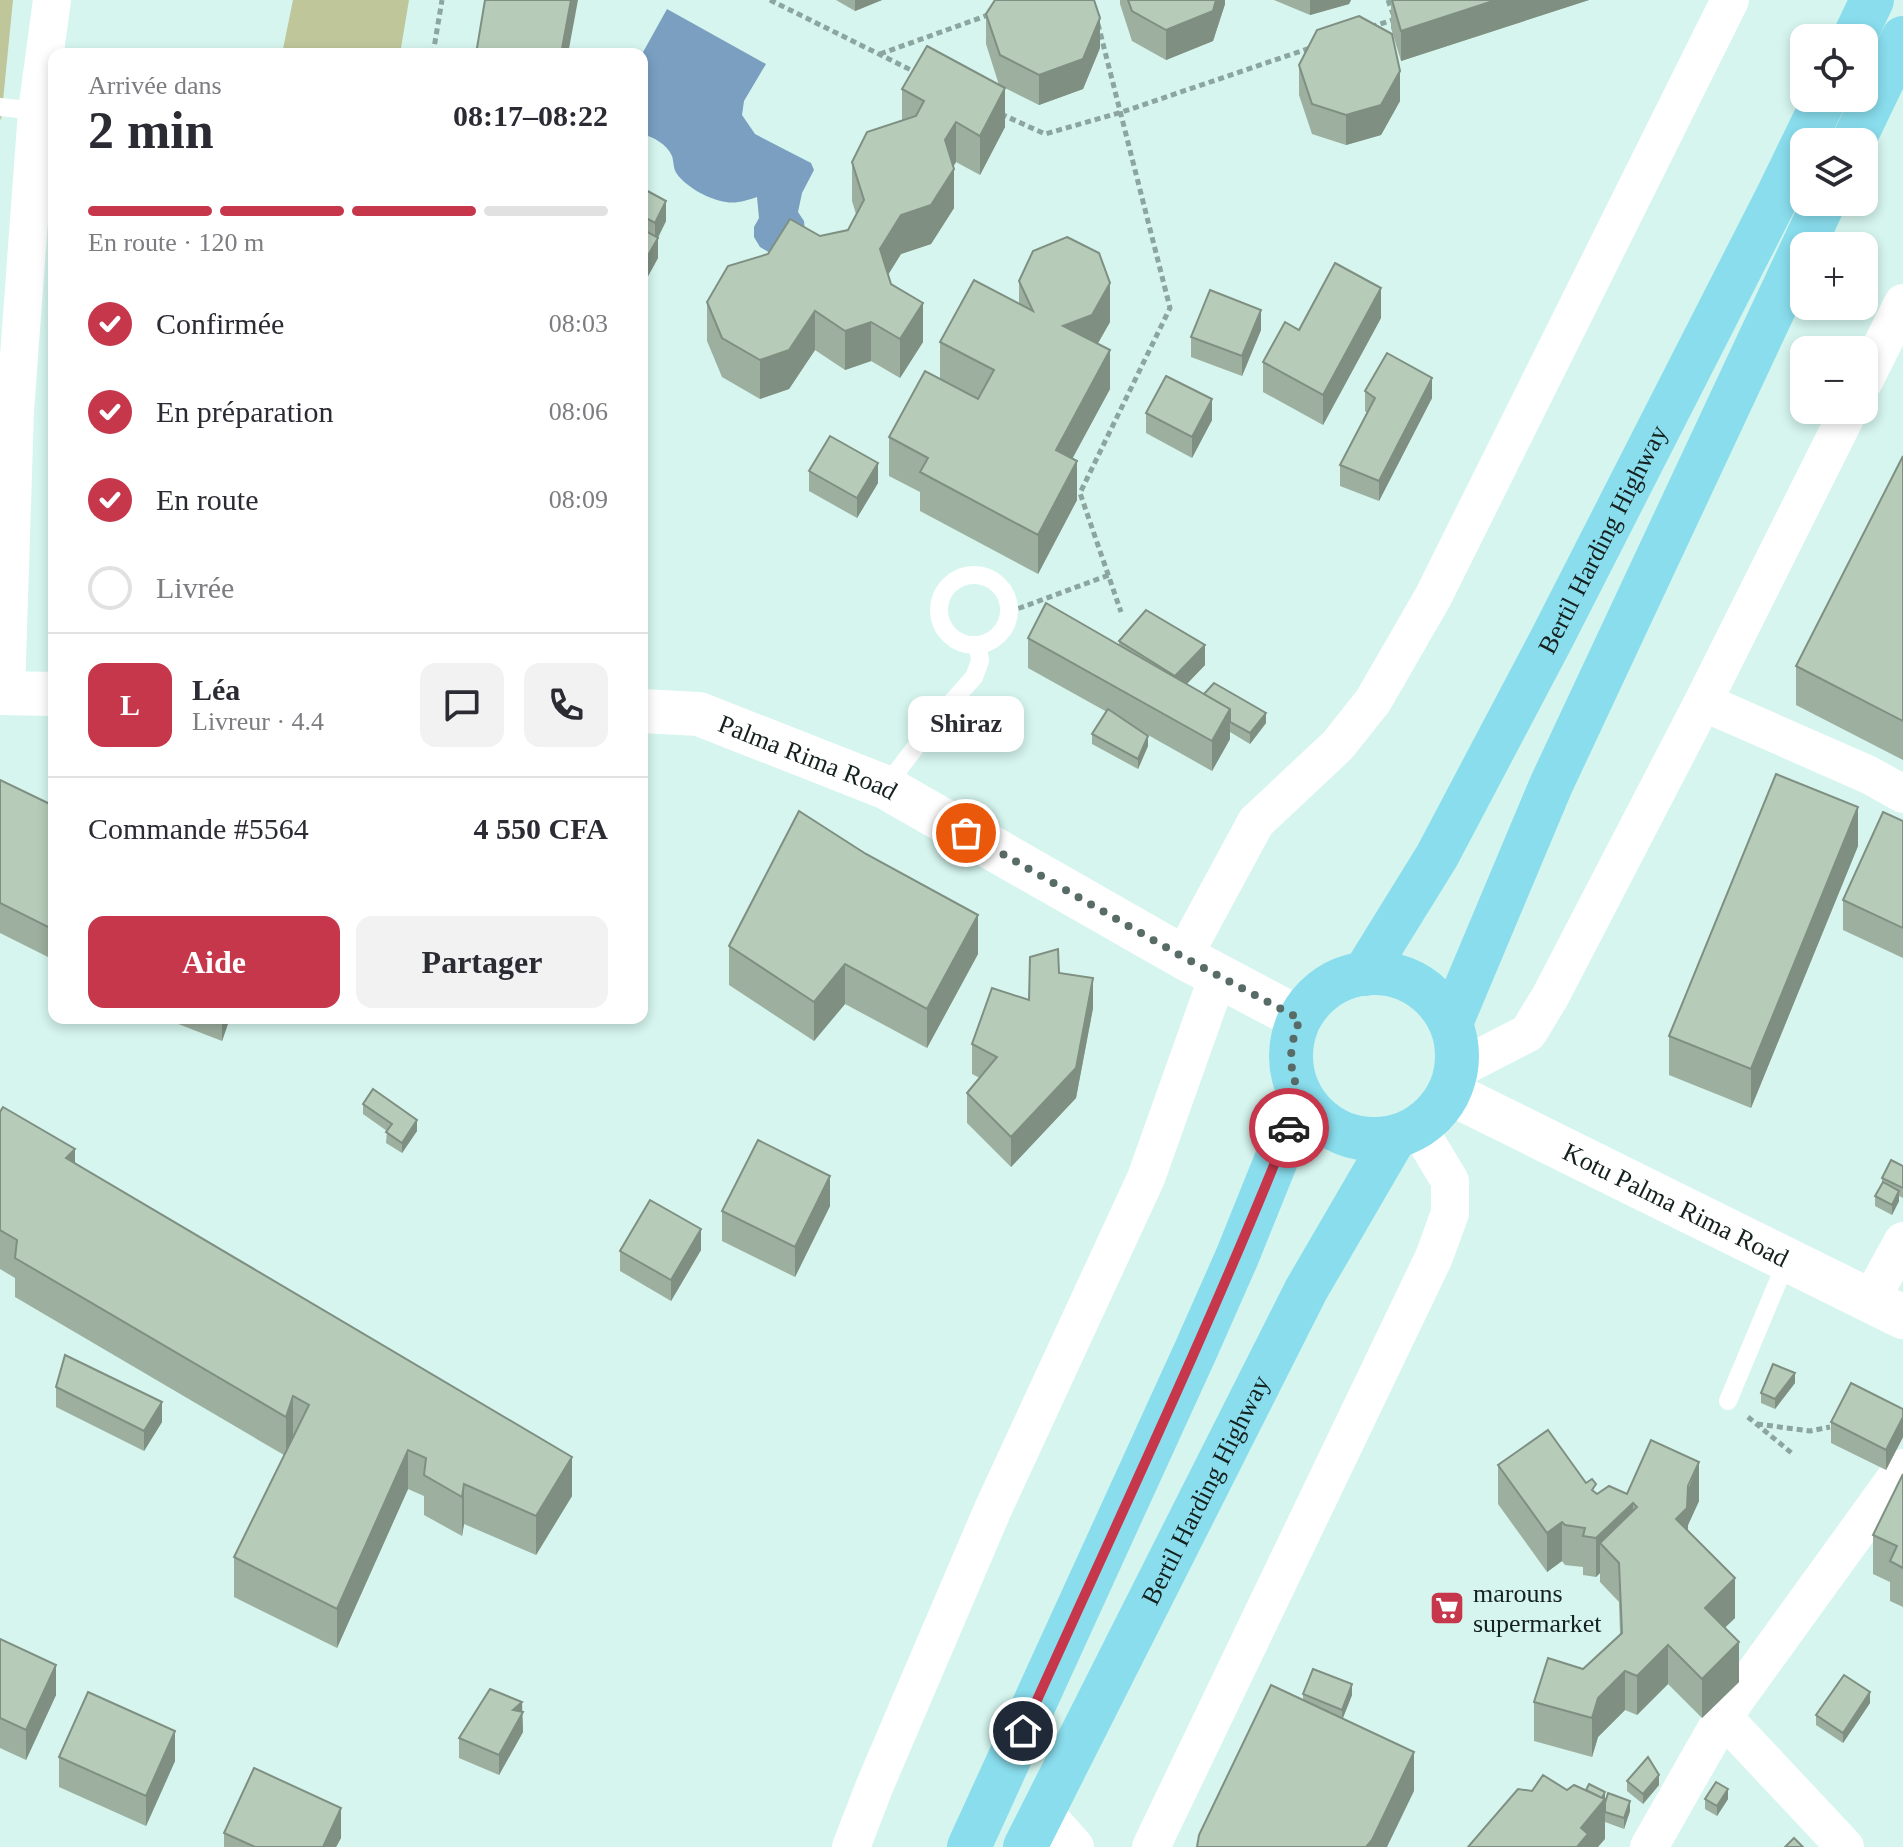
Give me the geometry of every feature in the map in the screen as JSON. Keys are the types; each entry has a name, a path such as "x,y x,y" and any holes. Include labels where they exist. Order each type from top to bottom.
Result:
{"main road":[{"path":"1861,24 1872,0"},
{"path":"1860,128 1903,38"},
{"name":"Bertil Harding Highway","path":"1364,974 1437,856 1539,663 1818,112"},
{"name":"Bertil Harding Highway","path":"1451,1023 1551,785 1817,216"},
{"path":"1406,1132 1371,1140 1348,1136 1313,1115 1293,1079 1290,1059 1300,1019 1311,1002 1326,988 1364,974 1384,973 1421,987 1439,1003 1451,1023 1457,1047 1453,1082"},
{"name":"Bertil Harding Highway","path":"1034,1828 1306,1290 1406,1132 1436,1113 1453,1082"},
{"path":"969,1847 1195,1352 1301,1098"}],"street":[{"path":"48,694 3,693 15,411 18,109 52,0"},
{"path":"851,1847 993,1509 1146,1178 1200,966 1256,822 1338,745 1381,688 1433,597 1730,0"},
{"path":"1878,353 1903,303"},
{"path":"1453,1082 1528,1033 1550,997 1842,424"},
{"path":"1703,702 1869,775 1903,794"},
{"name":"Palma Rima Road","path":"648,711 699,714 885,787 1200,966 1300,1019"},
{"name":"Kotu Palma Rima Road","path":"1453,1082 1787,1260 1886,1309"},
{"path":"1151,1847 1434,1257 1450,1213 1450,1181 1406,1132"},
{"path":"1886,1309 1903,1241"},
{"path":"1649,1847 1723,1717 1903,1468"},
{"path":"1723,1717 1845,1847"},
{"path":"1034,1828 1075,1847"}],"lane":[{"path":"977,576 987,578 1004,592 1009,612 1003,631 990,642 978,645 955,640 946,632 939,609 947,588 965,577 977,576"},
{"path":"885,787 974,677 980,661 978,645"},
{"path":"1728,1401 1787,1260"}],"path":[{"path":"434,48 442,0"},
{"path":"770,0 920,75"},
{"path":"1388,0 1394,19"},
{"path":"878,55 1002,10"},
{"path":"1096,14 1170,308 1080,493 1121,612"},
{"path":"1364,30 1408,14"},
{"path":"989,108 1045,134 1122,112 1319,45"},
{"path":"1009,612 1109,575"},
{"path":"1728,1401 1794,1455"},
{"path":"1756,1424 1810,1431 1830,1427"}],"green space":[{"path":"0,0 13,0 1,121 0,117"},
{"path":"293,0 409,0 401,48 283,48"}],"water":[{"path":"667,9 766,64 744,101 742,115 755,134 811,163 814,170 802,193 798,212 804,221 805,232 772,254 760,247 754,237 754,227 759,218 757,197 730,202 713,199 686,184 677,174 667,148 648,136 648,48 645,48"}],"building":[{"path":"485,0 571,0 562,48 477,48"},
{"path":"995,0 1094,0 1100,18 1083,59 1039,75 1000,55 986,14"},
{"path":"1128,0 1216,0 1213,11 1166,30 1132,11"},
{"path":"1392,0 1496,0 1401,31"},
{"path":"1359,16 1392,34 1400,71 1381,105 1346,115 1312,104 1299,65 1317,30"},
{"path":"927,46 1005,88 980,136 956,122 945,140 954,169 931,205 901,215 880,249 891,284 923,303 900,339 871,322 845,331 815,311 789,350 760,360 722,338 707,302 728,266 768,254 790,219 820,236 848,230 864,200 852,162 867,132 916,116 924,101 902,89"},
{"path":"648,191 666,201 655,223 648,219"},
{"path":"648,232 658,238 648,256"},
{"path":"1067,237 1099,253 1110,283 1092,315 1063,326 1110,350 1056,450 1077,461 1038,535 920,472 928,458 889,437 925,371 978,399 994,370 940,342 974,280 1033,311 1019,281 1033,251"},
{"path":"1335,263 1381,288 1323,395 1263,362 1285,322 1299,330"},
{"path":"1210,290 1261,310 1242,356 1191,337"},
{"path":"1387,353 1432,378 1379,481 1340,465 1375,398 1365,391"},
{"path":"1166,376 1212,399 1192,437 1146,413"},
{"path":"830,436 878,463 857,498 809,471"},
{"path":"1903,456 1903,721 1796,666"},
{"path":"1046,603 1230,709 1212,741 1028,638"},
{"path":"1146,610 1205,645 1175,676 1119,641"},
{"path":"1214,683 1266,713 1250,733 1230,722 1230,709 1204,694"},
{"path":"1108,709 1148,736 1138,759 1092,734"},
{"path":"1776,774 1858,807 1751,1069 1669,1036"},
{"path":"0,780 48,803 48,927 0,903"},
{"path":"799,811 866,854 978,915 927,1009 845,964 814,1002 729,946"},
{"path":"1883,812 1903,821 1903,928 1843,900"},
{"path":"1058,949 1059,973 1093,978 1076,1068 1011,1137 967,1093 997,1057 972,1044 992,988 1029,1000 1030,957"},
{"path":"373,1089 417,1120 402,1143 386,1132 392,1124 363,1104"},
{"path":"3,1107 75,1149 66,1158 572,1457 536,1516 464,1484 462,1497 424,1475 426,1458 408,1450 337,1609 234,1557 309,1405 293,1396 286,1417 15,1258 17,1240 0,1230 0,1112"},
{"path":"758,1140 830,1176 795,1247 722,1211"},
{"path":"1891,1160 1903,1166 1903,1188 1882,1178"},
{"path":"1883,1182 1899,1191 1892,1205 1875,1196"},
{"path":"650,1200 701,1229 671,1280 620,1251"},
{"path":"65,1355 162,1402 144,1431 56,1387"},
{"path":"1773,1364 1795,1373 1775,1399 1761,1393"},
{"path":"1851,1383 1903,1409 1903,1417 1886,1450 1831,1422"},
{"path":"1548,1430 1586,1483 1592,1479 1596,1484 1592,1490 1597,1494 1609,1486 1627,1494 1651,1440 1699,1462 1688,1486 1687,1508 1676,1519 1735,1578 1705,1608 1739,1642 1702,1679 1668,1645 1637,1676 1625,1671 1598,1698 1592,1718 1534,1702 1548,1658 1583,1669 1622,1633 1619,1563 1600,1543 1637,1507 1633,1503 1596,1538 1583,1536 1585,1528 1562,1522 1547,1533 1498,1465"},
{"path":"1903,1474 1903,1568 1890,1561 1897,1546 1873,1535"},
{"path":"0,1639 56,1665 26,1730 0,1718"},
{"path":"1313,1669 1352,1684 1342,1710 1303,1694"},
{"path":"1844,1675 1870,1692 1843,1733 1816,1715"},
{"path":"1271,1685 1414,1752 1366,1847 1197,1847 1199,1835"},
{"path":"490,1689 522,1702 513,1710 523,1712 499,1755 459,1738"},
{"path":"88,1692 175,1731 146,1796 59,1757"},
{"path":"1648,1757 1659,1775 1643,1794 1627,1781"},
{"path":"254,1768 341,1808 323,1847 255,1847 224,1833"},
{"path":"1543,1775 1567,1790 1574,1785 1605,1799 1581,1828 1588,1834 1577,1847 1468,1847 1518,1789 1532,1791"},
{"path":"1716,1782 1728,1789 1717,1806 1705,1799"},
{"path":"1589,1784 1605,1792 1602,1798 1586,1790"},
{"path":"1608,1793 1630,1801 1624,1818 1605,1812"},
{"path":"1794,1838 1803,1847 1785,1847"}],"way so far":[{"path":"966,833 1183,957 1300,1019 1290,1059 1293,1079 1301,1098 1289,1128"}],"place":[{"name":"Shiraz","path":"966,833"},
{"name":"marouns supermarket","path":"1447,1608"}],"route":[{"path":"1023,1731 1237,1257 1289,1128"}]}
